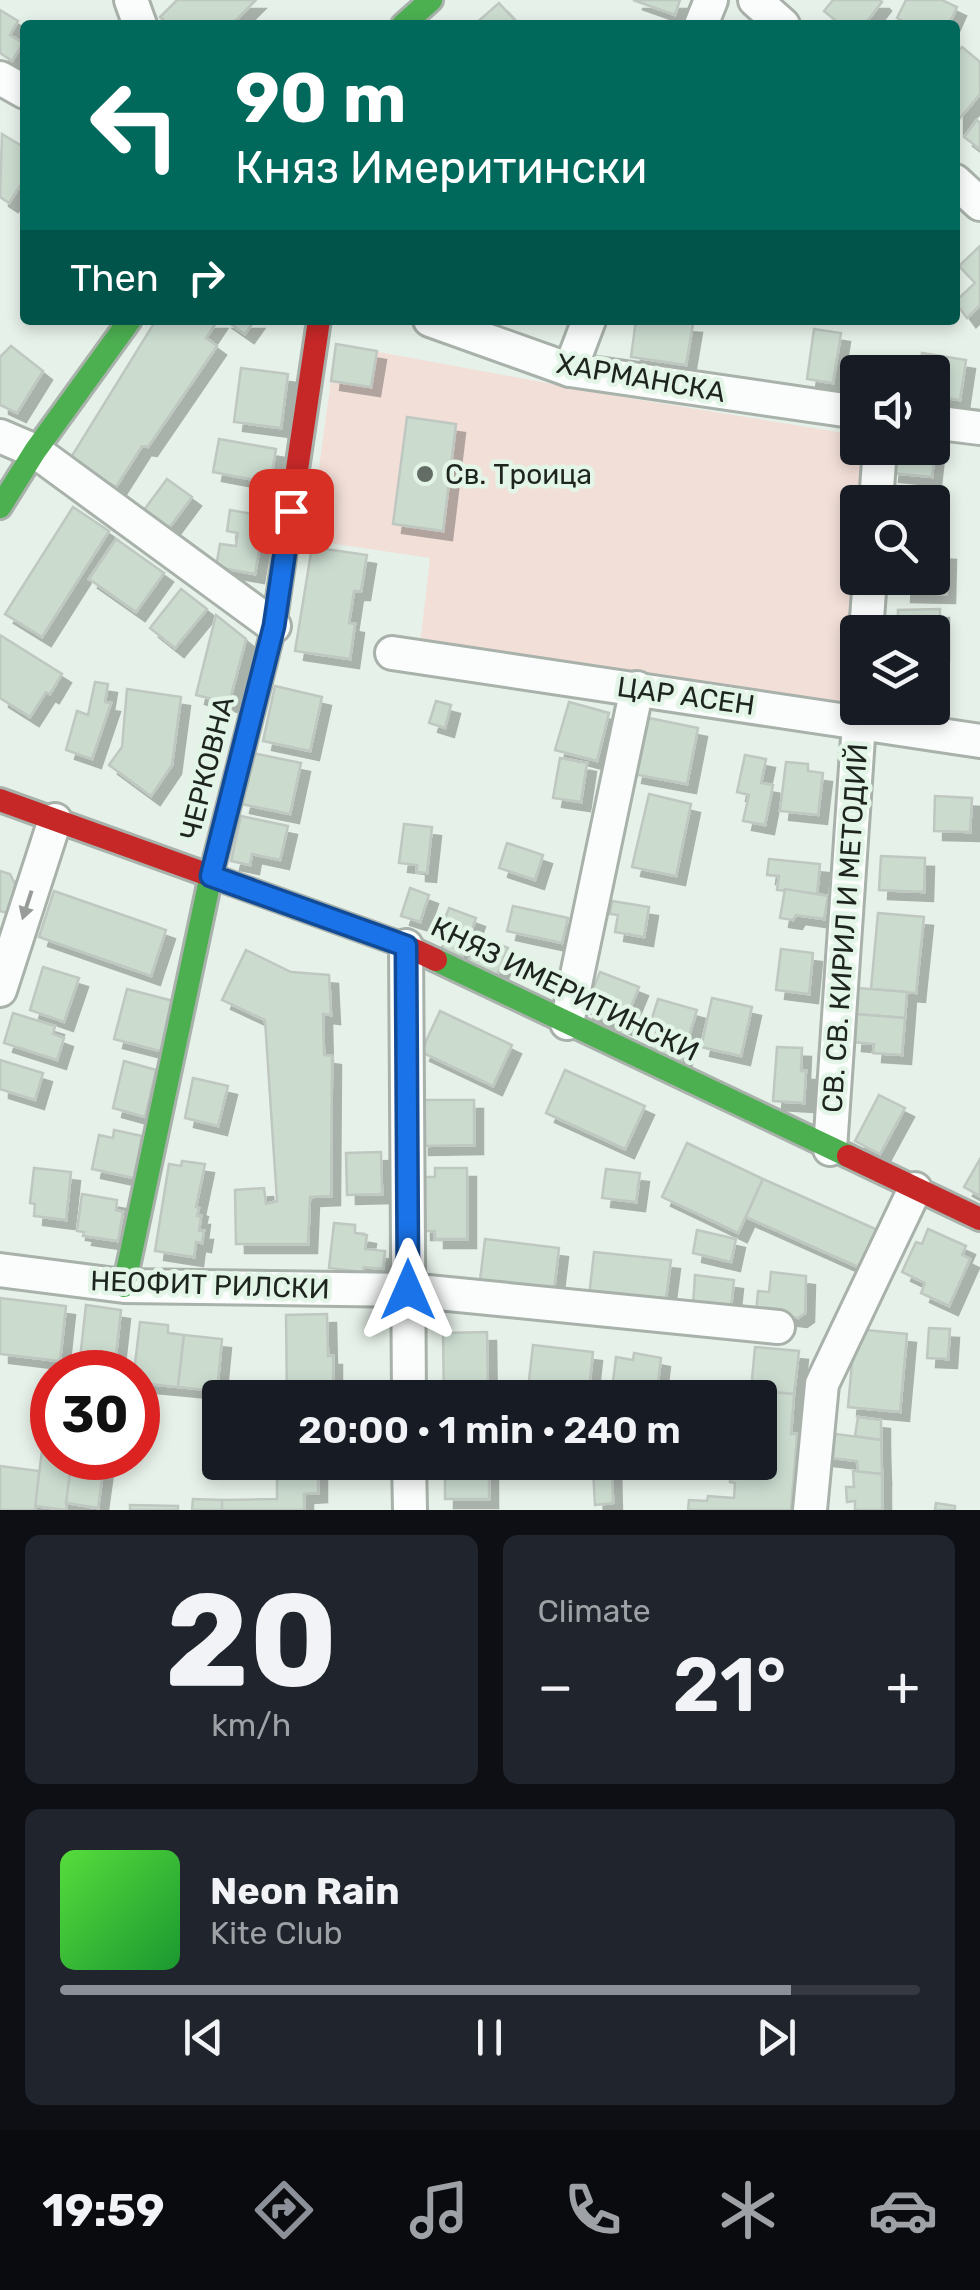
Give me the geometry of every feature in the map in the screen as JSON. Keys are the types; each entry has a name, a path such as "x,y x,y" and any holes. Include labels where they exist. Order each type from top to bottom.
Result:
{"street":[{"path":"409,20 431,0"},
{"path":"755,0 777,20"},
{"path":"960,186 980,204"},
{"path":"0,508 35,451 126,325"},
{"name":"ЧЕРКОВНА","path":"124,1286 211,876 274,626 317,325"},
{"name":"ХАРМАНСКА","path":"444,325 570,370 840,409"},
{"path":"570,370 586,325"},
{"path":"950,424 980,428"},
{"path":"0,436 35,451 274,626"},
{"name":"ЦАР АСЕН","path":"392,653 840,713"},
{"path":"566,1023 637,688"},
{"name":"СВ. СВ. КИРИЛ И МЕТОДИЙ","path":"830,1149 859,725"},
{"name":"ЦАР АСЕН","path":"906,725 980,741"},
{"name":"КНЯЗ ИМЕРИТИНСКИ","path":"0,800 406,946 980,1219"},
{"path":"0,990 55,820"},
{"path":"406,946 409,1380"},
{"path":"810,1510 822,1384 915,1189"},
{"name":"НЕОФИТ РИЛСКИ","path":"0,1270 124,1286 408,1290 778,1327"},
{"path":"409,1480 410,1510"}],"shaded area":[{"path":"336,344 840,432 840,465 863,465 861,485 840,485 840,595 851,595 849,615 840,615 840,712 419,653 430,558 309,540"}],"building":[{"path":"177,0 256,0 236,20 160,17"},
{"path":"633,0 680,0 675,15"},
{"path":"833,0 882,2 868,20 835,20 824,11"},
{"path":"906,0 942,0 957,7 951,20 897,18"},
{"path":"499,3 514,20 480,20"},
{"path":"0,10 18,21 10,35 20,41 20,48 12,61 0,53"},
{"path":"962,47 980,62 980,94 960,118"},
{"path":"977,120 980,123 980,149 964,137"},
{"path":"2,134 20,145 20,186 9,203 0,197"},
{"path":"980,246 980,305 967,318 960,309 960,297 975,283 960,265"},
{"path":"153,325 215,325 206,338 217,346 116,487 70,459"},
{"path":"232,325 251,325 245,334"},
{"path":"635,325 693,325 686,365 631,357"},
{"path":"814,329 841,333 833,383 807,379"},
{"path":"336,344 377,351 371,387 331,381"},
{"path":"11,346 43,371 17,413 0,405 0,357"},
{"path":"950,357 966,360 960,400 950,399"},
{"path":"241,368 288,374 281,428 234,422"},
{"name":"Св. Троица","path":"407,417 456,424 443,531 393,524"},
{"path":"219,439 276,449 270,483 213,472"},
{"path":"891,465 933,465 932,477 890,473"},
{"path":"167,479 192,497 169,528 144,510"},
{"path":"73,507 109,531 42,637 5,614"},
{"path":"230,510 265,516 255,574 216,567 220,544 236,546 238,533 227,531"},
{"path":"116,539 164,573 136,612 89,579"},
{"path":"312,547 367,555 361,591 354,591 349,623 355,624 350,659 295,651"},
{"path":"181,589 207,609 175,648 150,628"},
{"path":"940,609 940,615 898,615 898,610"},
{"path":"216,615 246,639 229,703 196,695"},
{"path":"0,635 62,674 30,717 0,698"},
{"path":"95,682 108,684 105,702 111,703 92,759 66,750 77,711 88,715"},
{"path":"275,686 322,697 310,751 263,741"},
{"path":"127,689 181,697 172,765 151,796 109,765 122,747"},
{"path":"436,701 451,705 445,728 429,723"},
{"path":"569,702 609,713 597,761 555,750"},
{"path":"644,717 698,728 687,784 633,774"},
{"path":"252,753 301,763 290,814 241,804"},
{"path":"745,755 766,759 761,783 773,785 765,825 743,821 749,795 737,792"},
{"path":"560,758 587,763 581,802 553,798"},
{"path":"786,762 808,764 808,771 823,773 818,815 780,811"},
{"path":"649,794 691,804 676,876 632,867"},
{"path":"935,796 972,798 970,832 934,831"},
{"path":"241,816 288,826 280,860 252,854 250,865 231,861"},
{"path":"404,824 432,827 427,873 417,872 417,865 399,863"},
{"path":"507,843 543,855 535,880 499,868"},
{"path":"881,856 925,858 924,892 879,890"},
{"path":"769,859 820,864 817,894 777,890 779,876 767,875"},
{"path":"0,871 10,874 18,890 11,914 0,911"},
{"path":"410,888 429,895 420,922 401,916"},
{"path":"785,889 828,896 824,919 796,915 793,920 780,918"},
{"path":"54,891 166,930 151,976 39,937"},
{"path":"612,901 649,907 644,937 615,932 618,915 610,914"},
{"path":"513,906 568,918 562,943 507,931"},
{"path":"449,908 476,918 462,957 441,950 449,929 442,926"},
{"path":"878,913 924,917 916,993 871,989"},
{"path":"479,936 508,948 496,978 467,965"},
{"path":"781,949 813,953 809,994 776,990"},
{"path":"246,950 291,972 329,975 331,1015 323,1014 324,1055 332,1056 331,1196 310,1197 308,1244 236,1244 235,1190 264,1188 266,1204 277,1201 265,1020 222,1000"},
{"path":"43,967 79,978 64,1022 30,1010"},
{"path":"600,972 639,987 623,1026 584,1011"},
{"path":"857,988 907,992 905,1018 855,1014"},
{"path":"127,989 177,1002 164,1052 114,1039"},
{"path":"712,998 752,1007 741,1056 701,1047"},
{"path":"658,999 697,1010 681,1062 650,1052 660,1020 652,1018"},
{"path":"440,1011 512,1045 493,1086 421,1052"},
{"path":"13,1013 55,1026 53,1034 64,1038 57,1060 4,1043"},
{"path":"855,1014 905,1018 902,1055 873,1053 874,1044 853,1042"},
{"path":"777,1047 802,1048 801,1071 806,1071 804,1103 773,1101"},
{"path":"0,1060 43,1073 35,1100 0,1089"},
{"path":"124,1061 156,1070 145,1117 113,1108"},
{"path":"565,1070 645,1106 625,1149 546,1113"},
{"path":"193,1078 228,1086 218,1126 185,1118"},
{"path":"879,1095 905,1108 880,1154 855,1141"},
{"path":"420,1100 474,1100 474,1145 420,1146"},
{"path":"114,1130 142,1136 134,1178 92,1169 99,1135 113,1138"},
{"path":"687,1143 763,1179 738,1233 662,1197"},
{"path":"381,1152 382,1194 347,1195 346,1153"},
{"path":"980,1159 980,1196 964,1187"},
{"path":"182,1161 205,1164 196,1207 197,1216 201,1216 199,1231 204,1231 202,1243 196,1242 194,1257 155,1251 169,1164 181,1166"},
{"path":"34,1168 71,1172 66,1220 34,1216 35,1204 30,1203"},
{"path":"435,1168 467,1168 467,1239 435,1239 435,1231 422,1231 422,1177 435,1177"},
{"path":"606,1169 640,1173 636,1202 602,1198"},
{"path":"763,1179 882,1232 865,1270 746,1217"},
{"path":"82,1194 117,1200 116,1210 123,1212 118,1241 83,1236 84,1232 77,1231"},
{"path":"334,1223 355,1225 355,1233 367,1235 365,1249 385,1251 383,1269 364,1267 363,1272 329,1268"},
{"path":"928,1229 966,1246 962,1255 970,1259 949,1306 921,1293 925,1283 902,1272 916,1242 922,1244"},
{"path":"697,1230 736,1239 731,1262 693,1253"},
{"path":"485,1239 559,1248 553,1298 479,1289"},
{"path":"594,1252 671,1260 665,1306 589,1297"},
{"path":"771,1272 806,1276 805,1313 798,1318 756,1313 758,1291 769,1292"},
{"path":"695,1275 734,1280 731,1308 693,1305"},
{"path":"0,1298 66,1306 61,1350 30,1350 30,1358 0,1354"},
{"path":"86,1305 121,1310 117,1350 81,1350"},
{"path":"327,1314 333,1380 287,1380 286,1315"},
{"path":"140,1322 168,1325 168,1333 184,1335 178,1387 160,1385 160,1350 137,1350"},
{"path":"929,1328 950,1329 948,1359 927,1358"},
{"path":"855,1329 907,1334 900,1412 848,1407"},
{"path":"487,1332 488,1380 444,1380 443,1333"},
{"path":"184,1335 222,1339 218,1380 202,1380 202,1389 178,1387"},
{"path":"533,1345 593,1352 590,1380 529,1380"},
{"path":"755,1347 799,1351 794,1394 777,1392 777,1380 752,1380"},
{"path":"634,1353 661,1358 658,1380 613,1380 616,1357 633,1360"},
{"path":"777,1393 794,1394 791,1434 797,1434 791,1510 688,1510 689,1500 707,1501 708,1496 734,1498 735,1483 730,1482 777,1480"},
{"path":"858,1417 881,1420 881,1440 855,1436"},
{"path":"828,1433 881,1440 882,1474 858,1472 857,1461 824,1457"},
{"path":"0,1466 30,1470 30,1480 38,1480 35,1510 0,1510"},
{"path":"853,1471 882,1474 882,1510 855,1510 855,1501 847,1502 846,1487 854,1487"},
{"path":"38,1480 69,1480 66,1510 35,1506"},
{"path":"69,1480 102,1480 98,1508 66,1503"},
{"path":"277,1480 318,1480 318,1493 304,1494 304,1510 222,1510 222,1500 277,1499"},
{"path":"445,1480 489,1480 489,1499 445,1499"},
{"path":"594,1480 612,1480 613,1503 595,1505"},
{"path":"193,1499 222,1500 222,1510 192,1510"},
{"path":"936,1503 955,1506 955,1510 935,1510"},
{"path":"130,1505 178,1506 178,1510 130,1510"}],"traffic: fast":[{"path":"409,20 431,0"},
{"path":"0,507 35,451 126,325"},
{"path":"124,1286 211,875 236,777"},
{"path":"436,960 848,1156"}],"traffic: jam":[{"path":"236,777 274,626 318,325"},
{"path":"0,800 436,960"},
{"path":"848,1156 980,1219"}],"place":[{"name":"Св. Троица","path":"425,474"}],"route":[{"path":"291,511 274,626 211,876 406,946 408,1290"}]}
